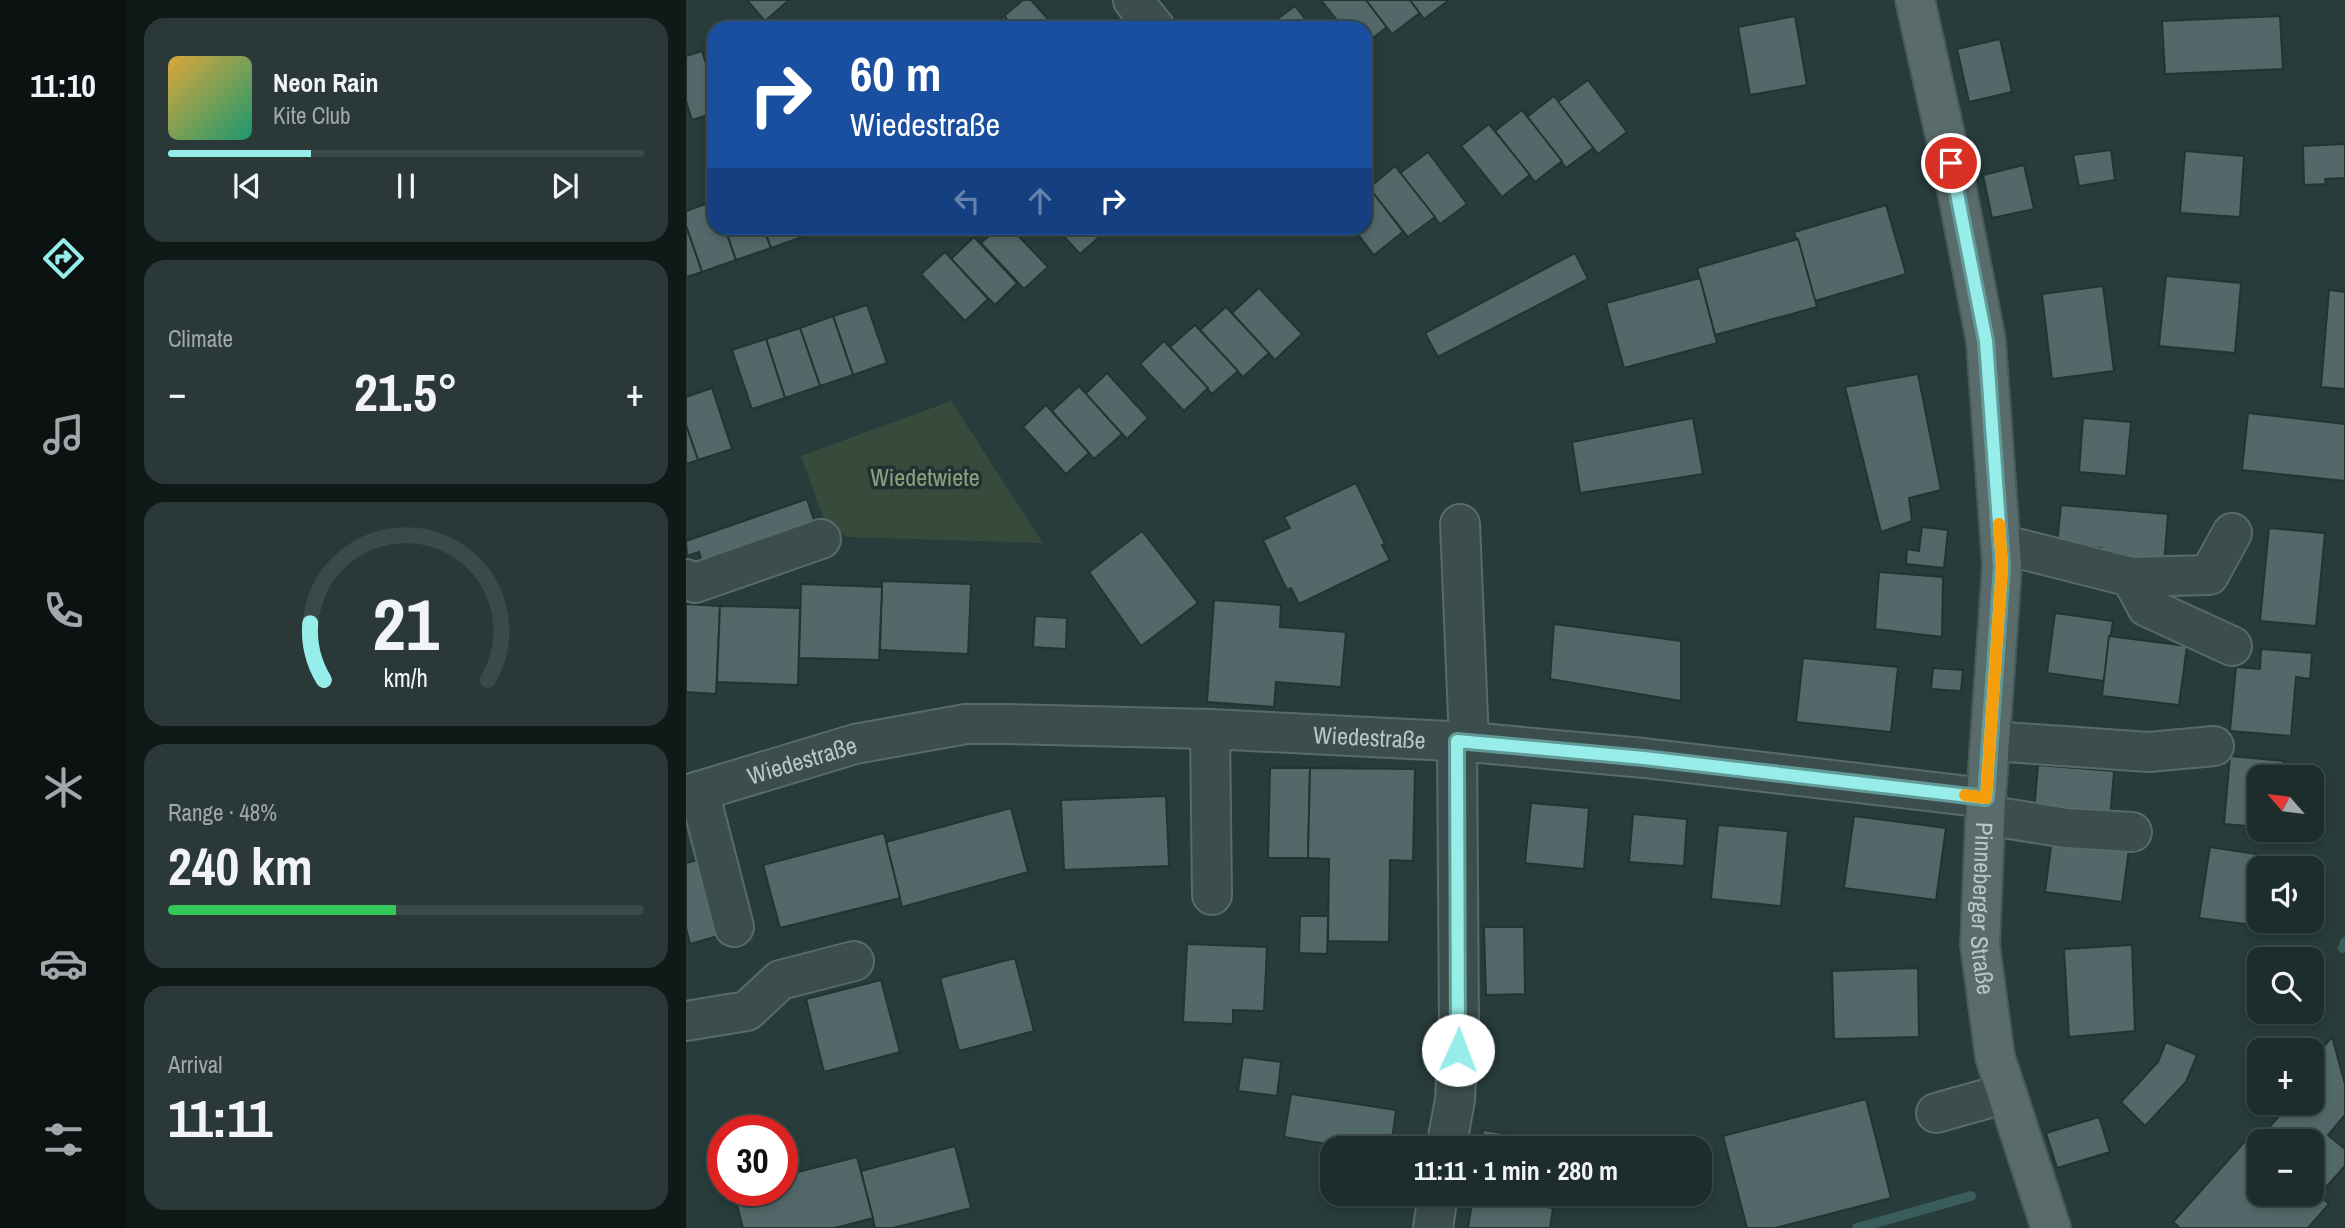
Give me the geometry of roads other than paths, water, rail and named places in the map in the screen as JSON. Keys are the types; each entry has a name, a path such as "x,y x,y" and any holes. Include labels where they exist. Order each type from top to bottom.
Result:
{"main road":[{"name":"Pinneberger Straße","path":"1915,0 1958,193 1986,341 2001,544 2002,566 1980,945 1995,1056 2051,1228"}],"street":[{"path":"1133,0 1150,21"},
{"path":"1448,1136 1455,1100 1460,1026 1463,741 1460,524"},
{"path":"2001,544 2131,577 2209,575 2232,533"},
{"path":"686,579 695,583 821,539"},
{"path":"2131,577 2147,607 2232,646"},
{"name":"Wiedestraße","path":"692,793 855,744 965,724 1210,729 1463,741 1644,758 1986,806 2066,828 2132,832"},
{"path":"1210,729 1212,895"},
{"path":"1991,741 2149,752 2214,746"},
{"path":"692,793 734,927"},
{"path":"686,1021 747,1011 780,980 854,961"},
{"path":"1936,1113 2007,1093"},
{"path":"1433,1228 1436,1206"}],"waterway":[{"path":"2343,948 2345,942"},
{"path":"1857,1228 1971,1196"}],"park label":[{"name":"Wiedetwiete","path":"925,477"}]}
